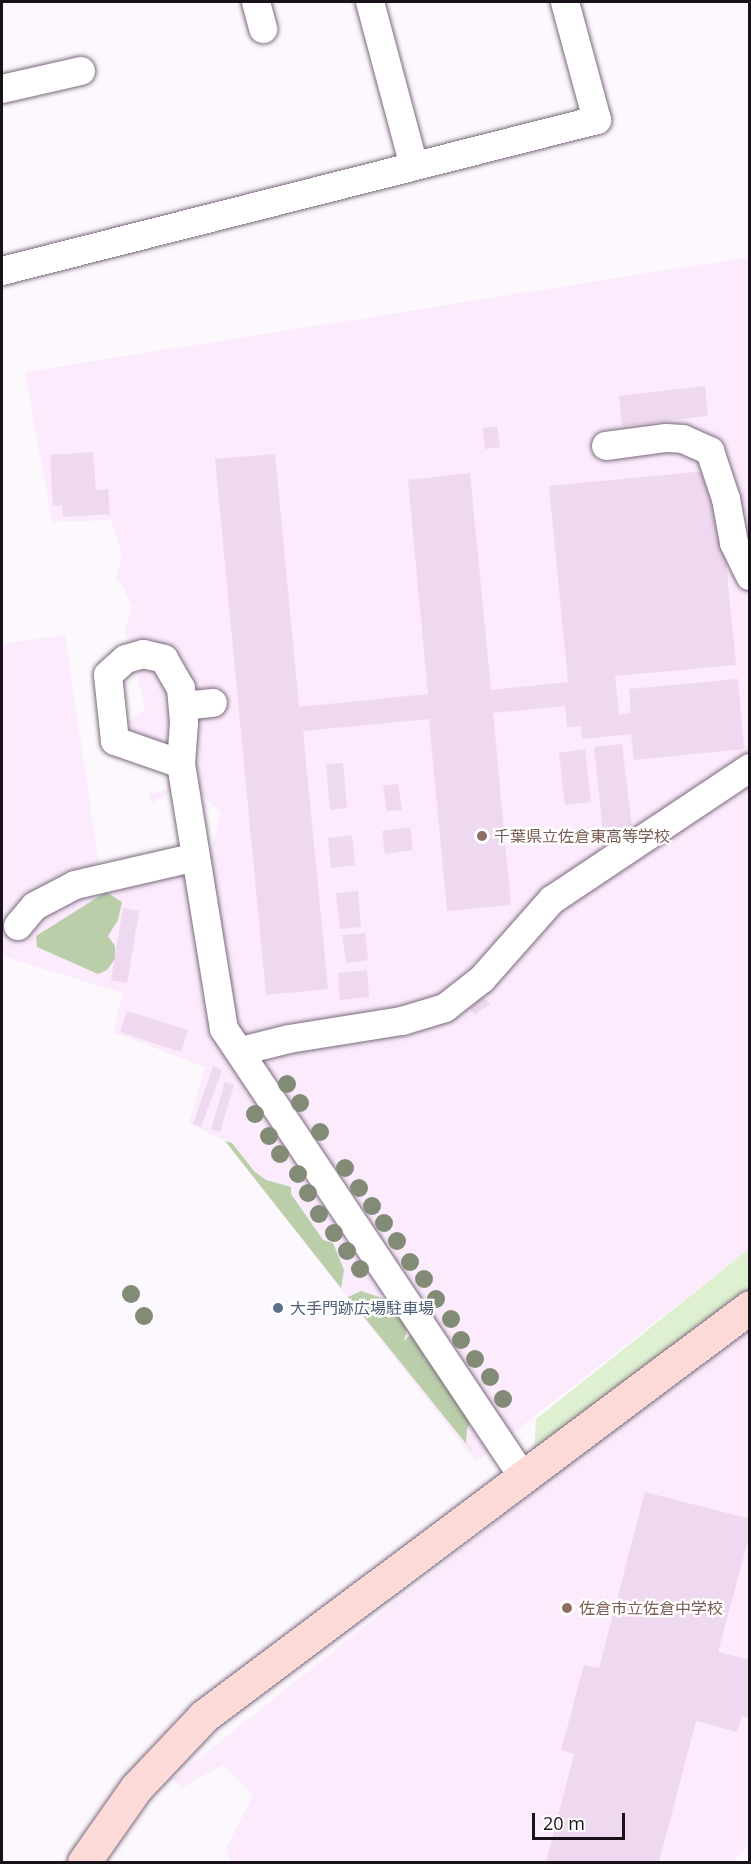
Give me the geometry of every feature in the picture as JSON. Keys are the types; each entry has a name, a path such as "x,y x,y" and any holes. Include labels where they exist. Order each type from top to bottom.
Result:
{"street":[{"path":"256,2 263,29"},
{"path":"370,2 414,166"},
{"path":"2,271 597,120 565,2"},
{"path":"2,89 81,71"},
{"path":"606,446 666,438 683,439 710,452 726,499 734,543 750,576"},
{"path":"181,764 115,741 108,675 126,658 143,654 164,659 181,688 183,706 181,764 224,1029 523,1477"},
{"path":"183,706 213,703"},
{"path":"240,1051 289,1039 402,1021 445,1008 482,979 552,900 750,768"},
{"path":"18,926 35,906 75,885 196,857"},
{"path":"84,1863 136,1788 204,1716 750,1307"}],"shaded area":[{"name":"千葉県立佐倉東高等学校","path":"749,257 749,1249 476,1462 225,1141 189,1123 205,1067 113,1032 123,993 2,956 2,644 65,635 99,864 122,872 209,861 221,812 198,792 180,787 151,803 149,794 166,790 169,779 159,767 140,766 133,759 133,735 128,722 145,709 130,643 124,633 132,608 122,584 116,580 122,553 111,520 52,522 25,372"},
{"name":"佐倉市立佐倉中学校","path":"749,1330 750,1844 732,1862 231,1862 226,1848 253,1795 223,1765 181,1788 173,1779 532,1493"}],"green space":[{"path":"106,892 122,902 118,920 108,936 115,946 115,959 107,970 98,974 37,947 36,936"},
{"path":"225,1141 232,1143 254,1171 266,1180 291,1187 291,1194 323,1240 333,1243 344,1270 341,1288"},
{"path":"749,1249 749,1330 532,1493 536,1419"},
{"path":"361,1291 388,1300 389,1308 408,1326 404,1341 410,1335 416,1337 424,1356 473,1419 467,1429 466,1443 475,1455 348,1297"}],"building":[{"path":"705,386 708,416 622,426 619,396"},
{"path":"497,426 500,447 485,449 483,428"},
{"path":"93,452 96,490 108,489 110,514 63,517 62,505 53,506 50,455"},
{"path":"275,454 299,707 428,694 408,480 470,473 491,690 568,682 549,486 717,470 736,665 615,676 619,715 631,713 629,689 738,679 744,749 634,760 631,734 582,739 581,726 567,727 565,706 493,713 511,905 447,911 429,719 303,731 328,989 266,995 215,459"},
{"path":"622,744 632,828 603,831 594,747"},
{"path":"585,749 591,802 565,805 559,753"},
{"path":"343,763 347,808 330,810 326,764"},
{"path":"398,784 402,810 387,811 383,786"},
{"path":"410,827 413,850 385,854 382,831"},
{"path":"352,835 355,865 331,868 328,838"},
{"path":"358,891 361,927 340,929 336,893"},
{"path":"123,908 139,911 127,983 111,980"},
{"path":"365,933 368,960 346,963 342,935"},
{"path":"367,970 369,997 340,1000 338,973"},
{"path":"477,989 490,1004 475,1015 462,1000"},
{"path":"127,1011 188,1030 181,1052 120,1032"},
{"path":"213,1066 222,1070 201,1127 193,1124"},
{"path":"225,1082 234,1085 220,1132 211,1129"},
{"path":"645,1492 750,1519 750,1533 718,1652 750,1660 750,1718 742,1716 737,1732 696,1721 659,1862 546,1862 574,1754 561,1750 584,1665 599,1668"}],"place":[{"name":"千葉県立佐倉東高等学校","path":"482,836"},
{"name":"大手門跡広場駐車場","path":"278,1308"},
{"name":"佐倉市立佐倉中学校","path":"567,1608"}]}
